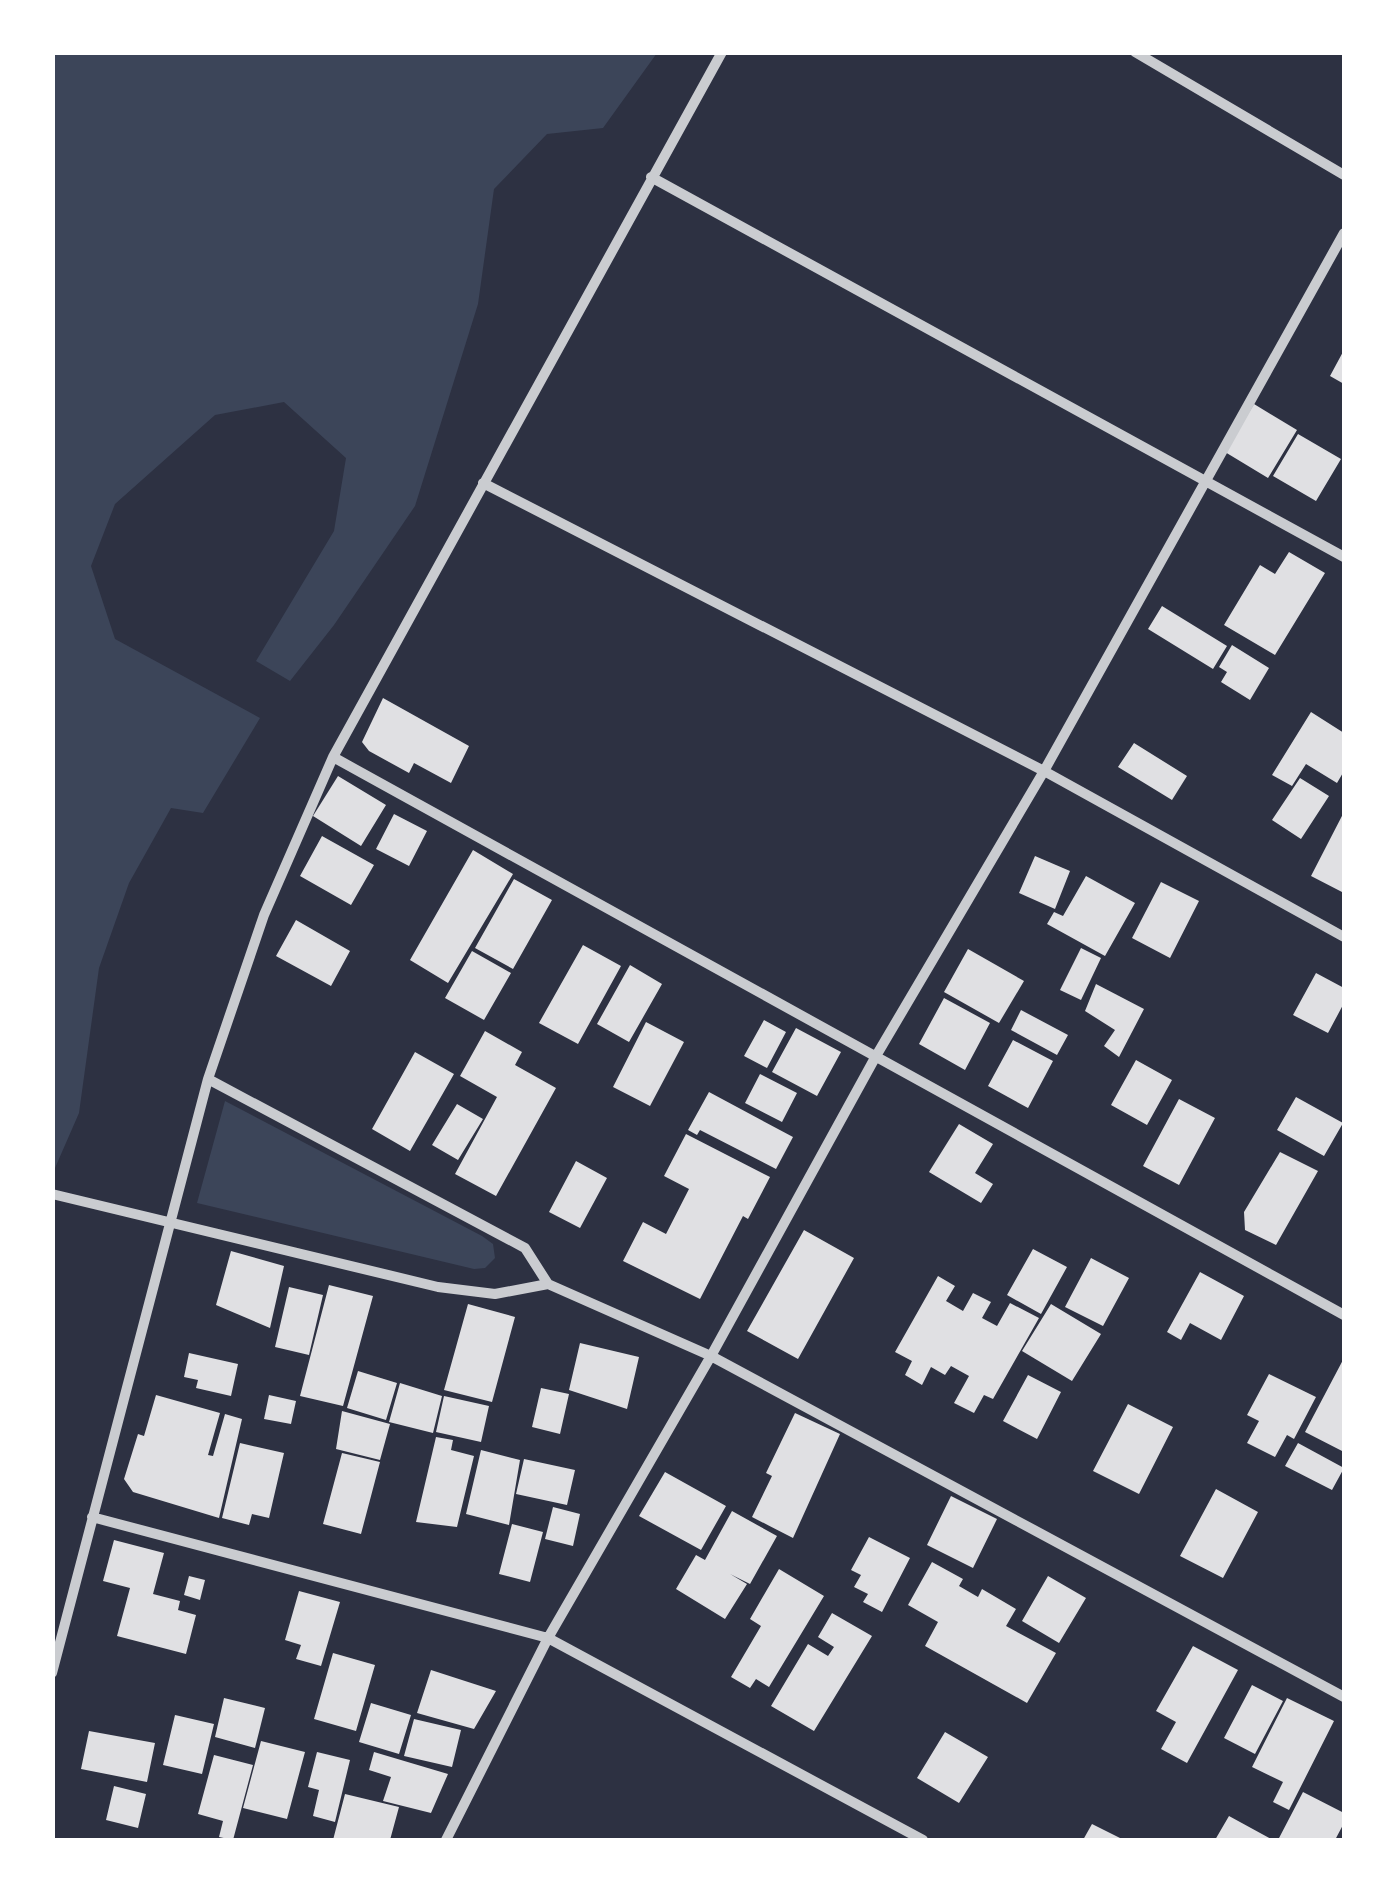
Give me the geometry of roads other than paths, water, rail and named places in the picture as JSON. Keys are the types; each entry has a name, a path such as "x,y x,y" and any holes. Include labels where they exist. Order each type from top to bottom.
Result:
{"street":[{"path":"52,1672 208,1079 264,915 333,757 722,52"},
{"path":"1136,52 1344,174"},
{"path":"650,177 1344,556"},
{"path":"446,1840 548,1638 876,1056 1044,771 1344,234"},
{"path":"483,482 1044,771 1344,938"},
{"path":"333,757 1344,1315"},
{"path":"208,1079 525,1248 548,1284 710,1356 1344,1697"},
{"path":"52,1194 438,1287 495,1294 548,1284"},
{"path":"92,1517 548,1638 923,1840"}]}
